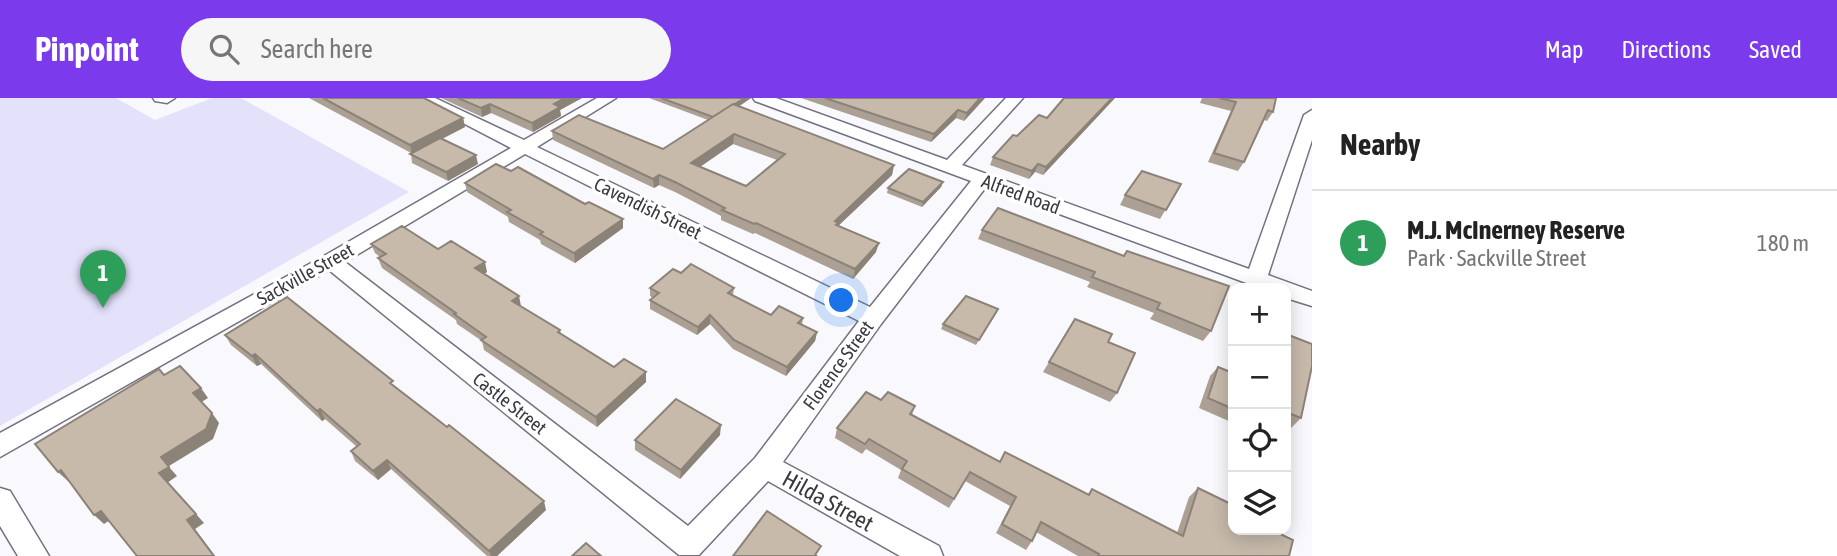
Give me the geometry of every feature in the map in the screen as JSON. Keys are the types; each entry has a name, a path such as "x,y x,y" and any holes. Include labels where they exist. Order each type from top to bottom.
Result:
{"street":[{"path":"161,98 167,98"},
{"name":"Cavendish Street","path":"424,98 873,318"},
{"name":"Sackville Street","path":"0,446 331,261 608,98"},
{"name":"Alfred Road","path":"761,98 1267,283"},
{"path":"949,168 1015,98"},
{"path":"1255,279 1312,115"},
{"name":"Florence Street","path":"689,545 765,466 873,318 982,180"},
{"name":"Castle Street","path":"331,261 689,545"},
{"name":"Alfred Road","path":"1291,292 1312,299"},
{"name":"Hilda Street","path":"765,466 928,556"},
{"path":"0,500 34,556"}],"shaded area":[{"path":"0,98 116,98 155,120 212,98 241,98 409,192 0,426"}],"building":[{"path":"323,98 424,98 463,118 410,145"},
{"path":"458,98 565,98 554,104 560,107 532,123 490,104 481,108"},
{"path":"661,98 745,98 713,117"},
{"path":"825,98 980,98 967,113 958,110 934,134"},
{"path":"1064,98 1112,98 1046,167 1038,164 1032,171 993,157 1013,135 1017,136 1039,115 1047,118"},
{"path":"1219,98 1276,98 1273,112 1268,110 1244,162 1214,153 1236,102"},
{"path":"733,104 894,165 835,221 838,223 836,225 879,243 855,269 722,210 725,208 675,182 659,175 653,179 552,131 579,115 663,149","holes":["734,134 785,154 746,186 691,163"]},
{"path":"440,138 476,155 446,172 410,154"},
{"path":"496,164 511,171 518,167 585,204 589,202 623,219 574,253 540,234 543,232 507,212 511,210 465,183"},
{"path":"909,169 943,182 923,202 888,188"},
{"path":"1142,171 1181,184 1166,210 1125,195"},
{"path":"998,208 1124,256 1127,251 1228,286 1228,288 1211,331 1157,309 1160,303 1092,277 1095,272 982,230"},
{"path":"402,226 438,249 451,241 485,262 475,268 519,296 512,301 560,330 558,332 614,367 624,359 646,372 596,417 481,340 486,337 378,258 386,254 371,244"},
{"path":"691,264 734,288 728,293 771,315 779,306 803,318 798,323 817,332 787,367 734,340 710,315 698,327 650,300 659,293 650,288 673,269 681,273"},
{"path":"966,296 998,309 979,340 943,324"},
{"path":"287,297 393,381 390,383 447,427 449,425 544,501 489,551 387,460 373,471 351,451 360,444 320,409 317,411 255,354 252,356 225,335"},
{"path":"1075,319 1112,334 1108,342 1135,353 1117,393 1049,362"},
{"path":"1291,336 1312,344 1312,366 1301,418 1291,414"},
{"path":"180,366 201,388 193,393 212,413 206,429 161,457 169,467 159,473 196,514 187,520 214,556 137,556 101,511 94,515 61,470 58,472 35,444 159,369 164,375"},
{"path":"1218,367 1228,371 1228,407 1208,398"},
{"path":"866,392 881,400 888,392 915,406 910,414 1000,462 1005,452 1089,495 1092,489 1183,536 1198,488 1228,503 1228,535 1282,535 1293,540 1289,556 1098,556 1099,554 1041,522 1032,541 1002,524 1016,497 970,472 954,499 902,469 907,461 869,439 865,444 837,428"},
{"path":"676,399 721,425 681,470 635,440"},
{"path":"767,511 821,546 815,555 817,556 733,556"},
{"path":"586,543 601,556 572,556"}],"place":[{"name":"M.J. McInerney Reserve","path":"103,308"}]}
